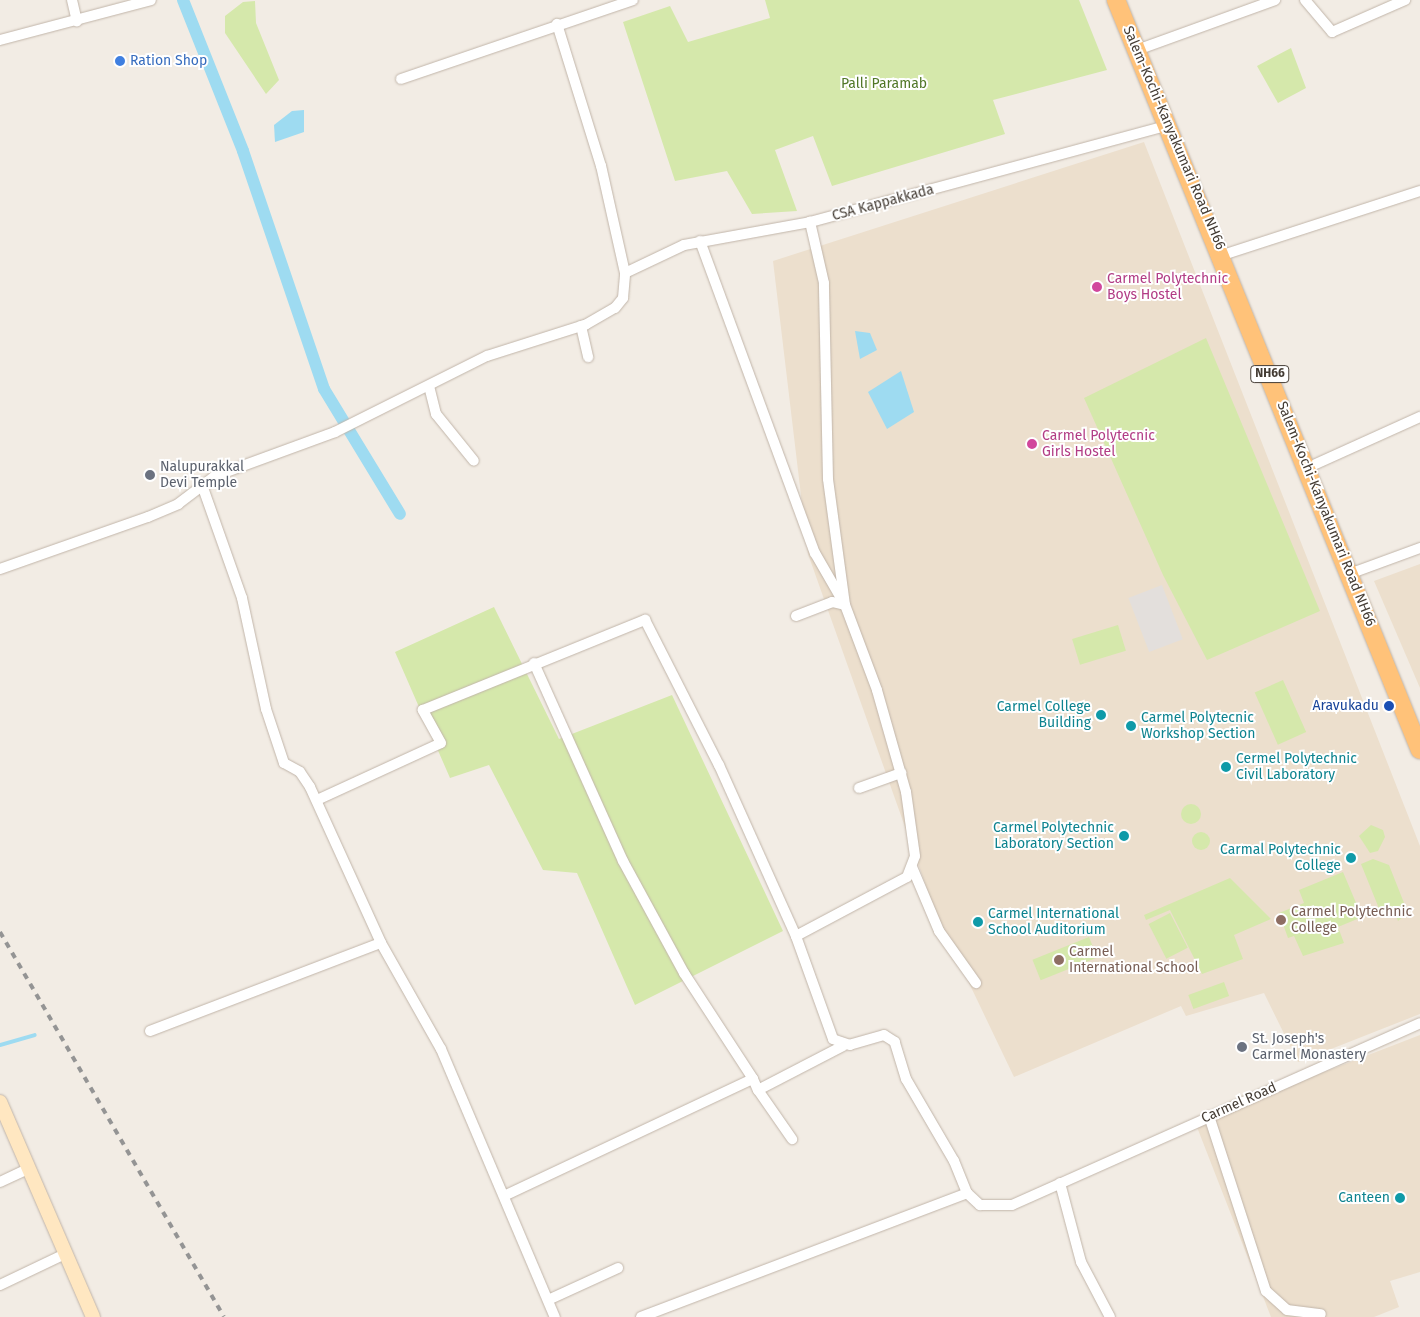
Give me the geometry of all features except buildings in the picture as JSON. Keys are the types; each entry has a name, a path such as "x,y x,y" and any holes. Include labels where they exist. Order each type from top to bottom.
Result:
{"highway":[{"name":"Salem-Kochi-Kanyakumari Road NH66","path":"1116,0 1223,255 1420,750"}],"main road":[{"path":"0,1102 93,1317"}],"street":[{"path":"72,0 77,21"},
{"path":"0,40 151,0"},
{"path":"401,79 557,24 633,0"},
{"path":"1137,50 1275,0"},
{"path":"1306,0 1332,32 1405,0"},
{"path":"0,569 148,518 178,504 215,476 335,432 487,356 581,326 615,308 622,298 625,273 601,166 557,24"},
{"name":"CSA Kappakkada","path":"625,273 700,241 810,222 1143,134 1169,125"},
{"path":"1223,255 1420,191"},
{"path":"810,222 824,282 828,479 845,605"},
{"path":"700,241 815,553 845,605 877,690 901,773 914,838 912,867 907,877 796,936"},
{"path":"581,326 588,357"},
{"path":"429,386 436,414 474,460"},
{"path":"1307,468 1420,417"},
{"path":"202,485 242,598 266,709 284,763 300,772 317,800 381,943 440,1049 506,1195 555,1317"},
{"path":"1350,574 1420,548"},
{"path":"796,616 832,602 845,605"},
{"path":"317,800 441,743 423,710 534,663 645,620 719,765 796,936 833,1039 843,1046"},
{"path":"534,663 623,861 684,972 753,1079 758,1090 792,1139"},
{"path":"859,788 901,773"},
{"path":"912,867 939,932 976,984"},
{"path":"150,1032 381,943"},
{"name":"Carmel Road","path":"967,1193 980,1205 991,1207 1012,1205 1420,1023"},
{"path":"641,1317 967,1193 954,1161 906,1079 895,1042 884,1035 873,1036 843,1046 758,1090"},
{"path":"506,1195 753,1079"},
{"path":"1209,1116 1266,1291 1287,1310 1321,1314"},
{"path":"0,1182 28,1169"},
{"path":"1060,1183 1081,1262 1110,1317"},
{"path":"0,1285 65,1254"},
{"path":"548,1300 618,1268"}],"shaded area":[{"path":"1144,142 1420,846 1420,1014 1298,1062 1264,993 1186,1016 1181,1006 1014,1077 936,914 808,554 773,261"},
{"path":"1420,564 1420,688 1374,581"},
{"path":"1162,585 1183,639 1149,652 1128,598"},
{"path":"1420,1035 1420,1272 1390,1281 1399,1307 1374,1317 1271,1317 1195,1122"}],"green space":[{"name":"Palli Paramab","path":"765,0 1079,0 1107,70 993,100 1005,134 832,186 813,136 775,150 797,211 752,214 727,171 675,181 623,22 670,6 688,42 770,18"},
{"path":"255,1 256,23 279,80 266,94 225,33 225,16 243,2"},
{"path":"1291,48 1306,88 1278,103 1257,66"},
{"path":"1206,338 1320,611 1207,660 1163,575 1084,398"},
{"path":"494,607 559,739 672,695 783,931 635,1005 577,873 543,870 489,765 450,778 395,652"},
{"path":"1118,625 1126,651 1080,665 1072,639"},
{"path":"1283,680 1306,732 1278,745 1255,693"},
{"path":"1191,804 1198,807 1201,814 1198,821 1191,824 1184,821 1181,814 1184,807"},
{"path":"1371,825 1383,830 1385,837 1378,851 1370,853 1359,836"},
{"path":"1201,832 1207,835 1210,841 1207,847 1201,850 1195,847 1192,841 1195,835"},
{"path":"1373,859 1389,865 1408,913 1398,921 1392,907 1380,911 1361,864"},
{"path":"1343,872 1362,917 1338,927 1344,943 1303,956 1294,936 1288,938 1279,913 1304,903 1299,890"},
{"path":"1230,878 1271,919 1234,935 1243,959 1202,974 1170,910 1146,920 1144,915"},
{"path":"1170,913 1188,948 1166,959 1149,924"},
{"path":"1089,937 1097,957 1041,980 1032,960"},
{"path":"1224,982 1229,996 1193,1009 1188,995"}],"water":[{"path":"304,110 304,132 275,142 274,125 292,111"},
{"path":"855,331 870,333 877,350 860,359"},
{"path":"901,371 914,412 887,429 868,392"}],"waterway":[{"path":"183,0 243,151 324,389 400,514"},
{"path":"0,1045 35,1035"}],"railway":[{"path":"0,932 224,1317"}],"place":[{"name":"Ration Shop","path":"120,61"},
{"name":"Carmel Polytechnic Boys Hostel","path":"1097,287"},
{"name":"Carmel Polytecnic Girls Hostel","path":"1032,444"},
{"name":"Nalupurakkal Devi Temple","path":"150,475"},
{"name":"Aravukadu","path":"1389,706"},
{"name":"Carmel College Building","path":"1101,715"},
{"name":"Carmel Polytecnic Workshop Section","path":"1131,726"},
{"name":"Cermel Polytechnic Civil Laboratory","path":"1226,767"},
{"name":"Carmel Polytechnic Laboratory Section","path":"1124,836"},
{"name":"Carmal Polytechnic College","path":"1351,858"},
{"name":"Carmel Polytechnic College","path":"1281,920"},
{"name":"Carmel International School Auditorium","path":"978,922"},
{"name":"Carmel International School","path":"1059,960"},
{"name":"St. Joseph's Carmel Monastery","path":"1242,1047"},
{"name":"Canteen","path":"1400,1198"}]}
